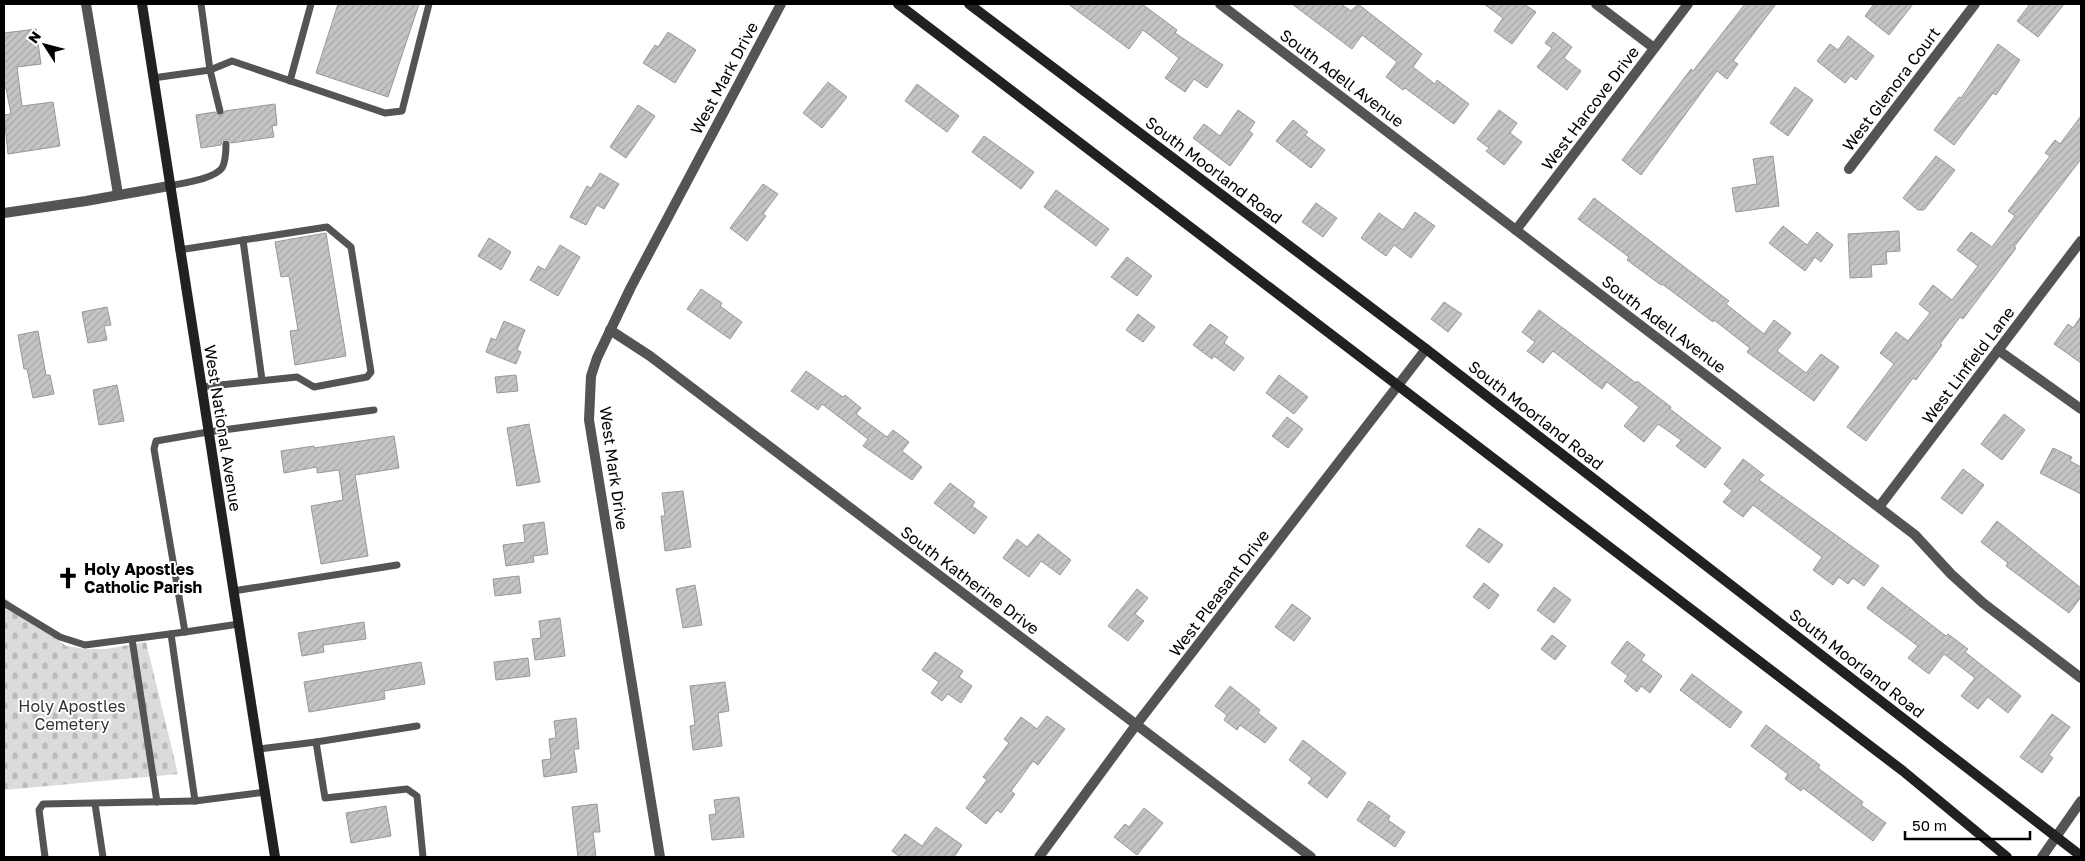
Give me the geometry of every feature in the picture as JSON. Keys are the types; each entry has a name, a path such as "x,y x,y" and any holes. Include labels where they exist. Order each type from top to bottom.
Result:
{"main road":[{"name":"West National Avenue","path":"142,4 275,857"},
{"path":"898,4 1903,770 2007,857"},
{"name":"South Moorland Road","path":"969,4 1426,349 2081,856"}],"street":[{"path":"86,4 118,194"},
{"name":"West Mark Drive","path":"660,857 589,420 591,376 596,358 610,330 782,4"},
{"name":"South Adell Avenue","path":"1220,4 1915,534 1952,574 1983,603 2081,678"},
{"path":"1596,4 1654,48"},
{"name":"West Harcove Drive","path":"1516,230 1688,4"},
{"name":"West Glenora Court","path":"1849,169 1975,4"},
{"path":"4,213 169,186"},
{"name":"West Linfield Lane","path":"1879,507 2081,241"},
{"name":"South Katherine Drive","path":"610,330 650,356 1310,857"},
{"name":"West Pleasant Drive","path":"1039,857 1136,725 1426,349"},
{"path":"1998,350 2081,409"},
{"path":"2042,857 2081,801"}],"lane":[{"path":"201,4 210,70 220,111"},
{"path":"290,81 311,4"},
{"path":"153,78 210,70 232,61 385,113 402,111 429,4"},
{"path":"169,186 211,176 221,169 225,159 226,144"},
{"path":"179,250 327,227 351,247 371,372 367,377 314,387 297,377 201,387"},
{"path":"243,240 262,380"},
{"path":"185,632 154,449 156,441 208,432 374,410"},
{"path":"233,591 396,565"},
{"path":"4,603 60,637 85,645 239,624"},
{"path":"171,634 195,800"},
{"path":"132,639 157,802"},
{"path":"258,749 417,726"},
{"path":"316,742 325,798 407,790 417,796 423,857"},
{"path":"45,857 39,810 43,804 195,800 266,792"},
{"path":"95,804 103,857"}],"green space":[{"name":"Holy Apostles Cemetery","path":"4,597 66,646 106,649 146,642 178,774 4,790"}],"building":[{"path":"338,4 419,4 388,97 316,73"},
{"path":"1068,4 1142,4 1177,30 1175,33 1223,65 1207,88 1194,79 1185,92 1165,78 1179,58 1143,30 1129,49"},
{"path":"1292,4 1341,4 1351,11 1358,4 1422,54 1413,67 1435,84 1437,80 1469,104 1454,124 1405,88 1403,90 1386,77 1397,62 1362,35 1352,49"},
{"path":"1484,4 1524,4 1536,12 1512,44 1494,31 1503,18"},
{"path":"1745,4 1776,4 1733,61 1738,64 1727,79 1717,71 1641,175 1622,160 1691,69 1693,71"},
{"path":"1874,4 1913,4 1889,35 1865,16"},
{"path":"2030,4 2064,4 2038,37 2017,21"},
{"path":"36,29 41,64 17,67 22,106 53,102 60,146 8,154 4,115 11,114 6,88 4,88 4,33"},
{"path":"668,32 696,50 675,83 643,63 655,45 658,47"},
{"path":"1553,32 1572,47 1564,58 1581,71 1567,90 1537,67 1552,48 1545,43"},
{"path":"1848,36 1874,56 1856,80 1851,76 1845,83 1817,61 1830,44 1838,50"},
{"path":"1998,44 2020,60 1996,95 1993,93 1954,145 1934,130 1959,97 1961,98"},
{"path":"828,82 847,97 822,128 803,113"},
{"path":"917,84 959,116 947,132 905,101"},
{"path":"1795,87 1813,100 1788,136 1770,123"},
{"path":"275,104 277,125 272,126 274,137 231,143 226,139 222,141 221,145 201,148 196,115 215,112 221,116 225,111"},
{"path":"638,105 655,116 626,158 610,147"},
{"path":"1238,110 1255,122 1249,131 1253,134 1230,166 1193,138 1204,124 1220,136"},
{"path":"1499,110 1517,123 1510,133 1522,142 1504,165 1486,151 1489,148 1477,139"},
{"path":"2081,116 2081,159 2014,247 2016,248 1963,319 1960,317 1916,380 1913,378 1866,441 1847,427 1894,364 1880,353 1896,332 1908,341 1930,313 1919,304 1933,285 1952,300 1978,266 1957,250 1971,232 1992,247 2015,216 2008,211 2050,156 2045,153 2055,140 2060,144"},
{"path":"1293,120 1308,132 1305,135 1325,150 1311,168 1276,141"},
{"path":"984,136 1034,172 1021,189 972,152"},
{"path":"1773,156 1779,206 1736,212 1732,188 1757,184 1753,159"},
{"path":"1936,156 1955,170 1924,210 1918,210 1903,198"},
{"path":"600,173 619,184 604,209 597,205 586,225 570,217 587,186 591,188"},
{"path":"763,184 778,194 763,214 766,216 747,241 730,228"},
{"path":"1056,190 1109,229 1096,246 1044,207"},
{"path":"1594,198 1729,301 1726,304 1764,334 1774,320 1791,333 1777,351 1806,373 1821,354 1839,367 1814,401 1747,352 1750,348 1714,320 1713,322 1627,260 1629,257 1578,219"},
{"path":"1316,203 1337,218 1323,237 1302,222"},
{"path":"1415,212 1435,226 1411,258 1394,245 1386,256 1361,238 1379,213 1403,230"},
{"path":"1783,226 1807,245 1817,232 1833,245 1821,262 1815,257 1805,271 1769,243"},
{"path":"1899,231 1900,251 1886,252 1887,264 1871,265 1872,277 1850,278 1848,234"},
{"path":"326,233 346,356 295,365 290,331 298,330 289,276 281,277 275,242"},
{"path":"489,238 511,252 501,270 478,256"},
{"path":"560,245 580,257 558,296 530,280 538,266 545,270"},
{"path":"1127,257 1152,276 1137,296 1111,277"},
{"path":"701,289 722,303 720,306 742,322 730,339 687,309"},
{"path":"1444,302 1462,314 1448,332 1431,319"},
{"path":"107,307 111,325 104,326 107,340 88,343 82,312"},
{"path":"1539,310 1636,383 1637,381 1721,448 1705,468 1676,446 1681,440 1658,424 1644,442 1624,426 1639,407 1607,382 1602,389 1553,351 1543,363 1527,351 1535,342 1522,332"},
{"path":"1138,314 1155,327 1143,342 1126,330"},
{"path":"2081,316 2081,363 2054,344 2068,324 2073,328"},
{"path":"504,321 525,330 517,350 521,352 516,364 486,352 491,338 496,340"},
{"path":"1210,324 1228,337 1224,343 1244,358 1234,371 1214,356 1212,359 1193,345"},
{"path":"38,331 46,375 50,375 54,394 33,398 27,369 24,369 18,335"},
{"path":"806,371 843,397 845,395 861,408 856,414 887,437 893,430 909,442 902,451 922,467 912,480 863,446 868,439 822,404 818,410 791,391"},
{"path":"516,375 518,391 497,393 495,377"},
{"path":"1279,375 1308,397 1294,414 1266,393"},
{"path":"117,385 124,421 99,425 93,390"},
{"path":"2004,414 2025,430 2002,460 1981,444"},
{"path":"1287,417 1303,429 1288,448 1272,436"},
{"path":"529,424 540,482 517,486 507,428"},
{"path":"394,436 399,468 355,475 368,556 321,564 311,506 343,500 339,470 317,473 317,467 284,473 281,451"},
{"path":"2053,448 2072,457 2070,461 2081,467 2081,494 2040,473"},
{"path":"1743,459 1764,475 1759,480 1879,566 1864,586 1853,578 1848,584 1839,577 1833,585 1813,570 1822,557 1753,505 1743,517 1723,502 1732,491 1724,484"},
{"path":"1963,469 1984,485 1962,514 1941,498"},
{"path":"950,483 975,502 972,506 987,517 974,534 934,503"},
{"path":"683,491 691,547 665,551 661,516 665,516 662,493"},
{"path":"1997,521 2081,588 2081,597 2069,613 2006,566 2008,563 1981,542"},
{"path":"544,522 548,554 533,556 534,562 506,566 503,545 525,542 523,525"},
{"path":"1479,528 1503,545 1489,563 1466,546"},
{"path":"1038,534 1071,560 1060,575 1041,561 1029,577 1003,558 1017,539 1027,547"},
{"path":"519,576 521,593 495,596 493,579"},
{"path":"1484,583 1499,595 1489,609 1473,597"},
{"path":"695,585 702,625 683,628 676,589"},
{"path":"1554,587 1571,600 1554,623 1537,610"},
{"path":"1882,587 1946,636 1948,634 1968,649 1965,652 2021,696 2008,713 1988,697 1978,709 1961,696 1975,678 1944,654 1929,674 1908,658 1918,646 1867,608"},
{"path":"1137,589 1148,598 1135,614 1144,621 1128,641 1108,626"},
{"path":"1292,604 1311,618 1294,641 1275,627"},
{"path":"560,618 565,656 535,660 532,639 541,638 539,621"},
{"path":"364,622 366,639 323,645 324,652 302,656 298,633"},
{"path":"1552,635 1566,646 1555,660 1541,649"},
{"path":"1627,641 1645,655 1641,660 1662,676 1650,693 1641,686 1637,692 1624,681 1628,676 1611,663"},
{"path":"935,652 963,671 959,677 972,686 961,703 948,694 942,701 931,693 939,682 922,670"},
{"path":"528,658 530,676 496,680 494,662"},
{"path":"421,662 425,684 384,691 385,699 309,712 304,682"},
{"path":"1692,674 1742,712 1730,728 1680,690"},
{"path":"725,682 729,711 718,713 722,746 693,750 690,726 695,725 690,686"},
{"path":"1230,686 1260,710 1258,713 1277,728 1265,743 1240,725 1237,730 1224,720 1227,715 1215,706"},
{"path":"2052,714 2070,727 2049,755 2053,758 2042,773 2020,757"},
{"path":"1047,716 1065,729 1038,765 1033,761 1011,791 1015,794 1001,813 997,810 986,824 966,808 987,780 983,777 1009,743 1004,739 1021,717 1037,729"},
{"path":"576,718 579,749 574,749 577,772 544,777 542,760 551,759 549,739 556,738 554,721"},
{"path":"1766,725 1820,765 1818,768 1863,802 1861,805 1886,823 1873,841 1803,788 1801,791 1785,779 1788,774 1751,746"},
{"path":"1303,740 1346,773 1327,798 1308,783 1312,778 1289,760"},
{"path":"739,797 744,837 712,840 709,815 716,814 714,800"},
{"path":"1369,801 1390,816 1388,820 1405,832 1395,847 1357,820"},
{"path":"597,804 600,832 593,832 596,857 578,857 572,807"},
{"path":"386,806 391,836 351,843 346,813"},
{"path":"1144,808 1163,823 1137,855 1114,837 1125,824 1129,827"},
{"path":"936,827 962,845 954,857 900,857 892,851 905,834 922,846"}],"place":[{"name":"Holy Apostles Catholic Parish","path":"68,578"}]}
